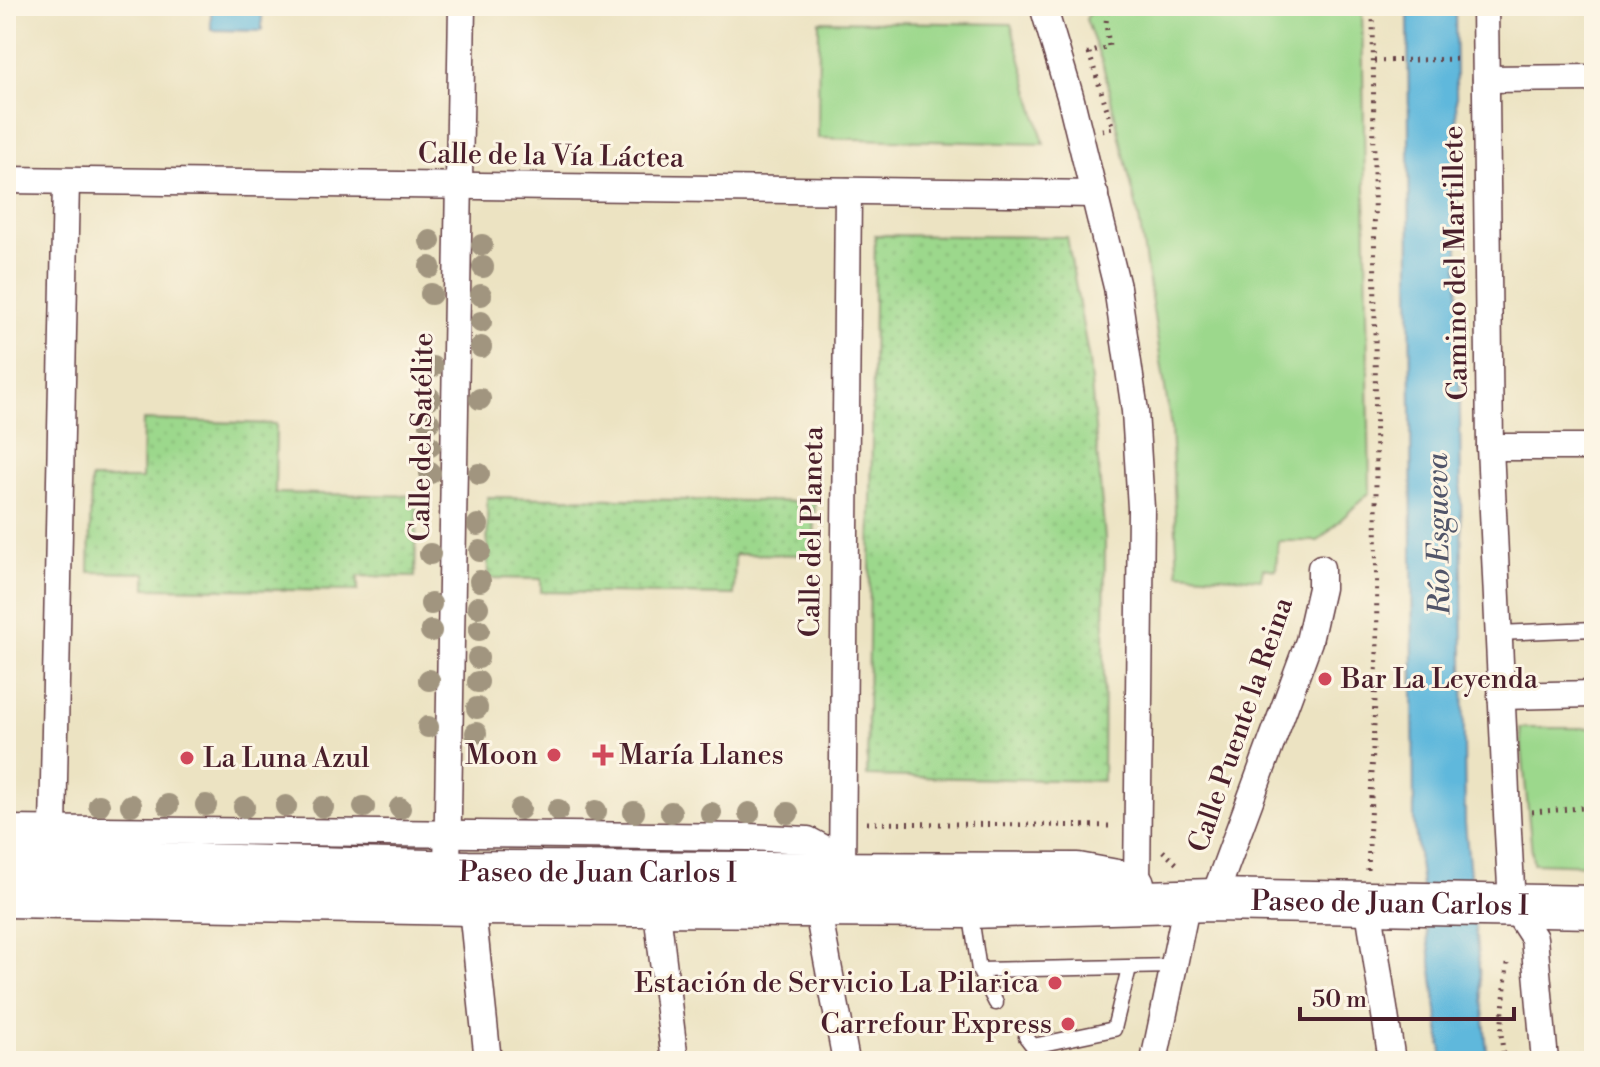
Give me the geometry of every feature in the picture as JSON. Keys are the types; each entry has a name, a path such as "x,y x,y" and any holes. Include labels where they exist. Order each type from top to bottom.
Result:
{"main road":[{"name":"Paseo de Juan Carlos I","path":"6,860 458,869 829,890 970,907 1194,890"},
{"name":"Paseo de Juan Carlos I","path":"6,896 458,869 656,903 1077,874 1137,885 1368,903 1594,907"}],"street":[{"name":"Calle del Satélite","path":"462,6 458,869 488,1061"},
{"path":"1043,6 1070,96 1117,287 1135,411 1141,508 1137,885"},
{"name":"Camino del Martillete","path":"1485,6 1490,447 1507,814 1504,904"},
{"path":"1486,69 1594,78"},
{"name":"Calle de la Vía Láctea","path":"6,180 1095,194"},
{"path":"53,830 66,182"},
{"name":"Calle del Planeta","path":"846,1061 829,890 848,191"},
{"path":"1490,447 1594,447"},
{"name":"Calle Puente la Reina","path":"1154,1061 1194,890 1309,641 1321,588 1321,568"},
{"path":"1501,696 1594,694"},
{"path":"6,829 53,830 458,869"},
{"path":"656,903 675,1061"},
{"path":"1368,903 1392,1061"},
{"path":"1504,904 1534,938 1545,1061"}],"lane":[{"path":"1498,633 1594,629"},
{"path":"970,907 979,970 996,1003"},
{"path":"979,970 1174,966"},
{"path":"1026,1037 1033,1046 1114,1029 1129,968"}],"path":[{"path":"1108,6 1106,23 1109,47"},
{"path":"1368,903 1377,652 1372,6"},
{"path":"1374,61 1486,69"},
{"path":"1507,814 1594,807"},
{"path":"1159,838 1163,850 1194,890"},
{"path":"1504,1061 1501,1033 1507,961"}],"green space":[{"path":"1094,6 1362,6 1370,492 1318,541 1278,541 1276,570 1263,568 1261,579 1178,573 1171,427 1139,218 1103,65 1086,19"},
{"path":"819,21 1011,24 1044,144 818,138"},
{"path":"875,235 1067,237 1089,361 1105,539 1103,781 867,776"},
{"path":"143,420 276,424 275,493 417,496 415,577 358,576 358,591 146,588 146,573 89,572 91,479 142,479"},
{"path":"487,497 815,502 814,555 735,554 734,595 541,592 541,579 488,578"},
{"path":"1520,728 1594,728 1594,865 1533,863"}],"water":[{"path":"211,6 262,6 262,31 211,30"},
{"name":"Río Esgueva","path":"1408,6 1455,6 1465,823 1488,1061 1443,1061 1414,821"}],"place":[{"name":"Bar La Leyenda","path":"1325,679"},
{"name":"Moon","path":"554,755"},
{"name":"María Llanes","path":"603,755"},
{"name":"La Luna Azul","path":"187,758"},
{"name":"Estación de Servicio La Pilarica","path":"1055,983"},
{"name":"Carrefour Express","path":"1068,1024"}]}
